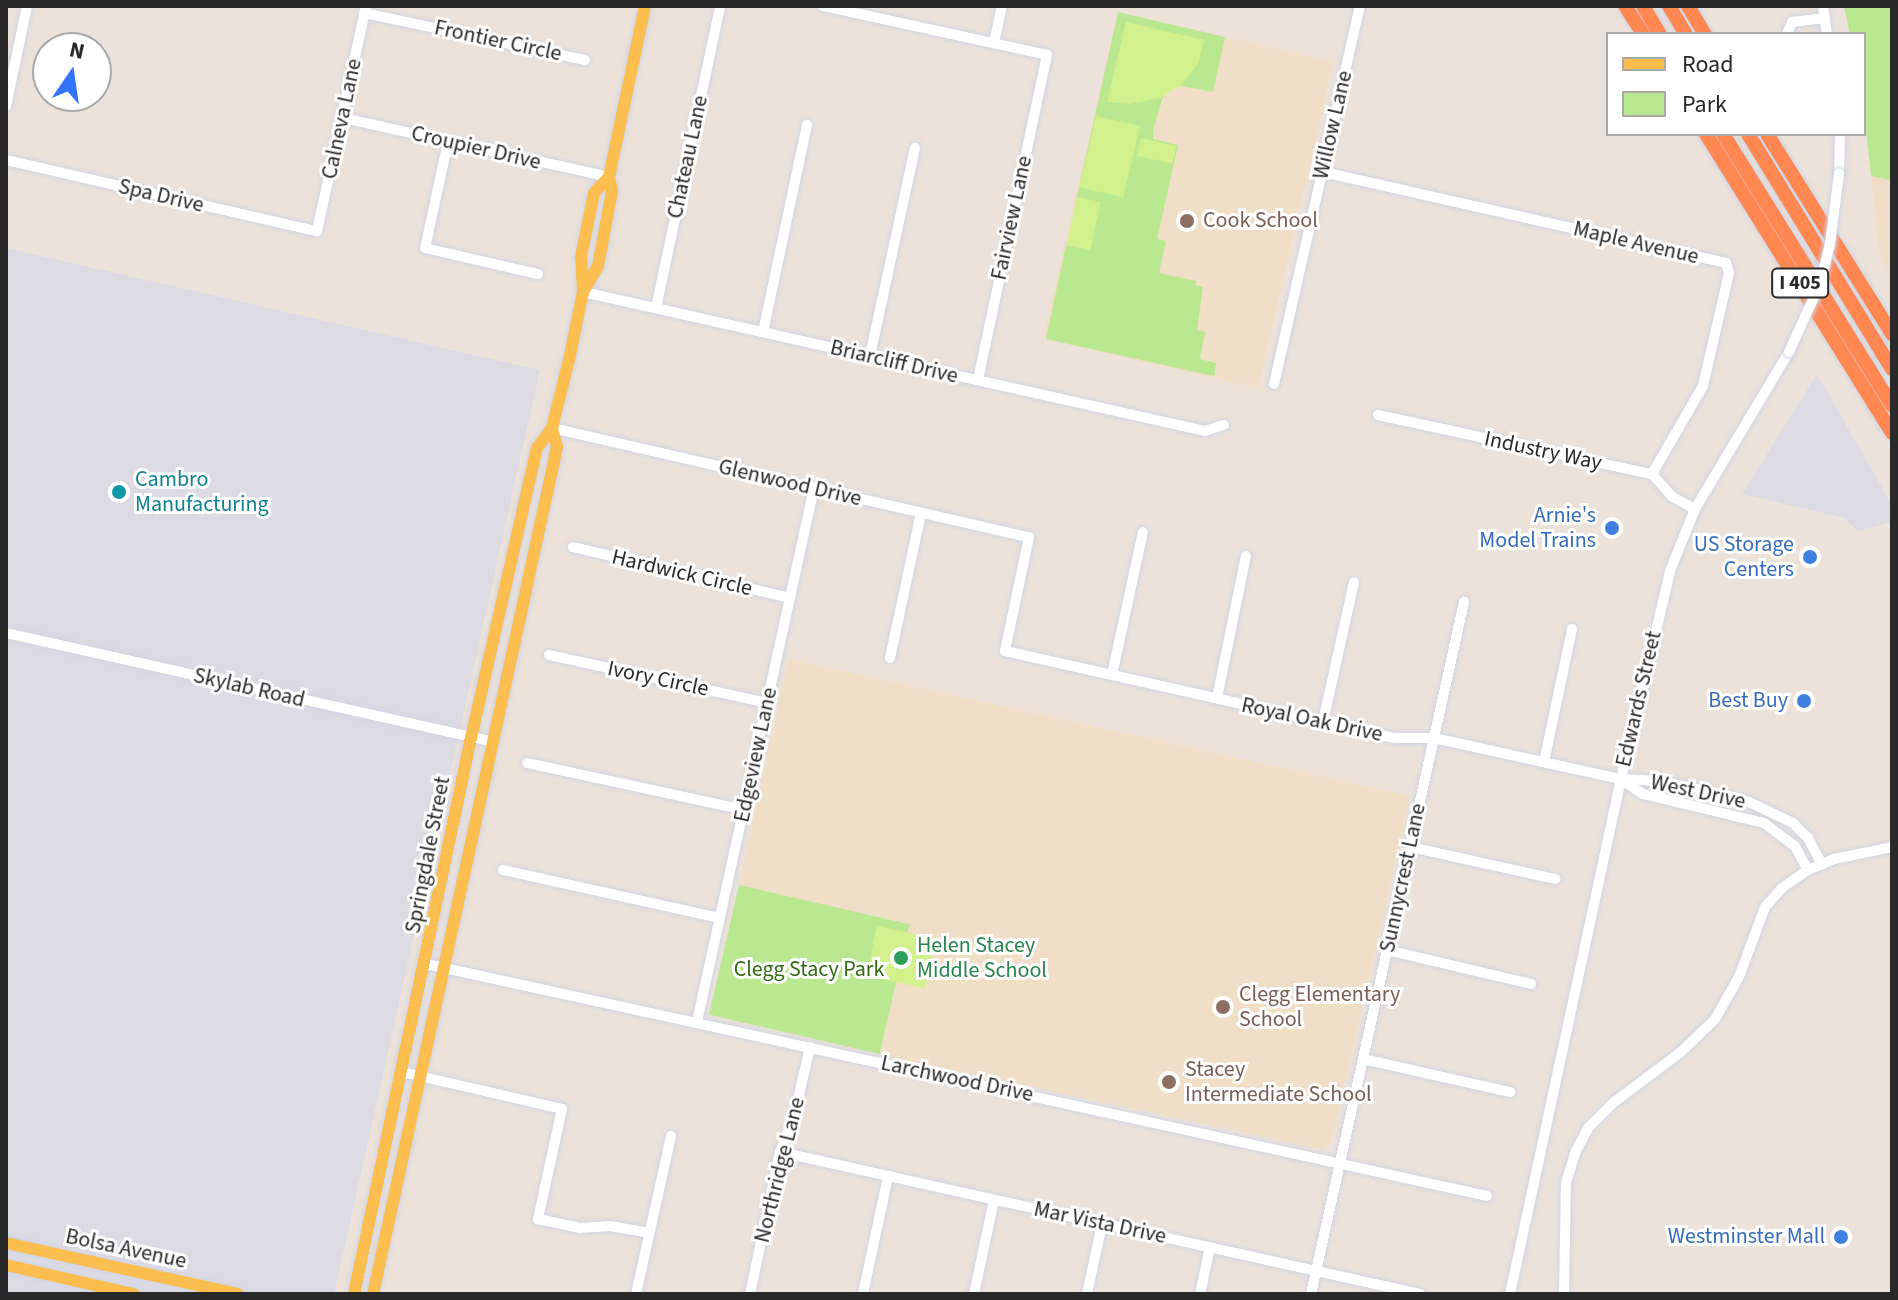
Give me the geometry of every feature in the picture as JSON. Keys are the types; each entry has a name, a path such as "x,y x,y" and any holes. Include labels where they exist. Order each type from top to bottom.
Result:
{"highway":[{"path":"1625,6 1642,32"},
{"path":"1643,6 1659,32"},
{"path":"1669,6 1685,32"},
{"path":"1688,6 1704,32"},
{"name":"I 405","path":"1707,136 1892,433"},
{"path":"1724,136 1892,406"},
{"path":"1749,136 1892,369"},
{"name":"I 405","path":"1768,136 1892,334"}],"main road":[{"name":"Springdale Street","path":"354,1294 426,964 471,738 537,448 552,428 583,292 581,257 594,193 609,177 645,6"},
{"name":"Springdale Street","path":"373,1294 557,447 552,428"},
{"path":"533,471 540,484 547,486"},
{"name":"Bolsa Avenue","path":"6,1243 237,1294"},
{"path":"48,1275 51,1268 62,1263 118,1277 133,1271"},
{"name":"Bolsa Avenue","path":"6,1265 134,1294"}],"street":[{"path":"6,106 27,6"},
{"name":"Chateau Lane","path":"656,308 720,6"},
{"path":"823,6 994,43 1002,6"},
{"path":"1823,6 1827,32"},
{"name":"Willow Lane","path":"1274,384 1357,7"},
{"name":"Frontier Circle","path":"365,10 585,60"},
{"name":"Calneva Lane","path":"317,231 365,10"},
{"path":"1788,32 1792,22 1825,18"},
{"name":"Fairview Lane","path":"978,380 1047,55 994,43"},
{"path":"6,45 17,49"},
{"name":"Croupier Drive","path":"343,118 609,177"},
{"path":"763,332 807,125"},
{"name":"Edwards Street","path":"1510,1294 1621,779 1670,571 1695,509 1789,352 1820,284 1830,244 1839,174 1840,136"},
{"path":"448,142 425,248 538,274"},
{"path":"870,356 915,148"},
{"name":"Spa Drive","path":"6,160 317,231"},
{"name":"Maple Avenue","path":"1323,172 1726,263 1729,273 1703,386 1652,474"},
{"name":"Briarcliff Drive","path":"583,292 1205,431 1224,425"},
{"name":"Industry Way","path":"1378,415 1652,474"},
{"name":"Glenwood Drive","path":"552,428 1029,537 1005,651"},
{"path":"1652,474 1673,497 1695,509"},
{"name":"Edgeview Lane","path":"697,1022 814,488"},
{"path":"890,658 921,513"},
{"path":"1112,675 1143,532"},
{"name":"Hardwick Circle","path":"573,547 790,598"},
{"path":"1217,698 1246,556"},
{"path":"1323,722 1354,582"},
{"name":"Sunnycrest Lane","path":"1311,1294 1464,602"},
{"path":"1544,762 1572,629"},
{"name":"Skylab Road","path":"6,633 492,742"},
{"name":"Royal Oak Drive","path":"1005,651 1395,738 1434,738 1621,779"},
{"name":"Ivory Circle","path":"549,655 767,703"},
{"path":"527,763 744,810"},
{"name":"West Drive","path":"1621,779 1662,781 1766,808 1793,823 1808,838 1822,864"},
{"name":"West Drive","path":"1621,779 1643,794 1764,823 1795,846 1808,870"},
{"path":"1410,847 1556,879"},
{"path":"1564,1294 1566,1183 1582,1138 1608,1107 1681,1052 1715,1019 1739,977 1765,907 1782,888 1822,864 1892,847"},
{"path":"503,870 720,918"},
{"path":"1387,950 1531,984"},
{"name":"Larchwood Drive","path":"426,964 1487,1196"},
{"name":"Northridge Lane","path":"750,1294 780,1152 794,1116 810,1047"},
{"path":"1363,1059 1510,1092"},
{"path":"402,1072 562,1109 538,1219 567,1226 626,1227 649,1233"},
{"path":"636,1294 671,1136"},
{"name":"Mar Vista Drive","path":"780,1152 1420,1294"},
{"path":"863,1294 888,1176"},
{"path":"974,1294 994,1200"},
{"path":"1087,1294 1102,1224"},
{"path":"1200,1294 1210,1247"}],"shaded area":[{"name":"Cook School","path":"1118,12 1333,62 1258,388 1043,338"},
{"path":"1871,176 1892,180 1892,277 1880,257"},
{"path":"6,248 540,370 334,1294 6,1294"},
{"path":"1817,374 1892,505 1892,522 1857,531 1845,518 1742,494"},
{"path":"789,659 1410,796 1331,1142 1323,1149 880,1055 910,924 739,885"}],"green space":[{"path":"1844,6 1892,6 1892,180 1871,176 1866,131 1866,32 1850,32"},
{"path":"1118,12 1225,37 1213,92 1167,83 1153,131 1153,139 1178,145 1157,239 1166,241 1159,273 1196,281 1196,285 1203,287 1197,330 1205,332 1200,359 1216,363 1214,376 1046,339 1066,245 1089,250 1100,203 1077,197"},
{"path":"1126,22 1204,40 1198,64 1182,84 1160,98 1129,104 1107,102"},
{"path":"1096,116 1140,126 1123,197 1080,187"},
{"path":"1141,138 1176,146 1172,164 1137,156"},
{"path":"1077,197 1100,202 1090,250 1067,245"},
{"name":"Clegg Stacy Park","path":"739,885 910,924 880,1054 709,1015"},
{"name":"Helen Stacey Middle School","path":"877,926 936,938 925,988 866,976"}],"place":[{"name":"Cook School","path":"1187,221"},
{"name":"Cambro Manufacturing","path":"119,492"},
{"name":"Arnie's Model Trains","path":"1612,528"},
{"name":"US Storage Centers","path":"1810,557"},
{"name":"Best Buy","path":"1804,701"},
{"name":"Helen Stacey Middle School","path":"901,958"},
{"name":"Clegg Elementary School","path":"1223,1007"},
{"name":"Stacey Intermediate School","path":"1169,1082"},
{"name":"Westminster Mall","path":"1841,1237"}]}
